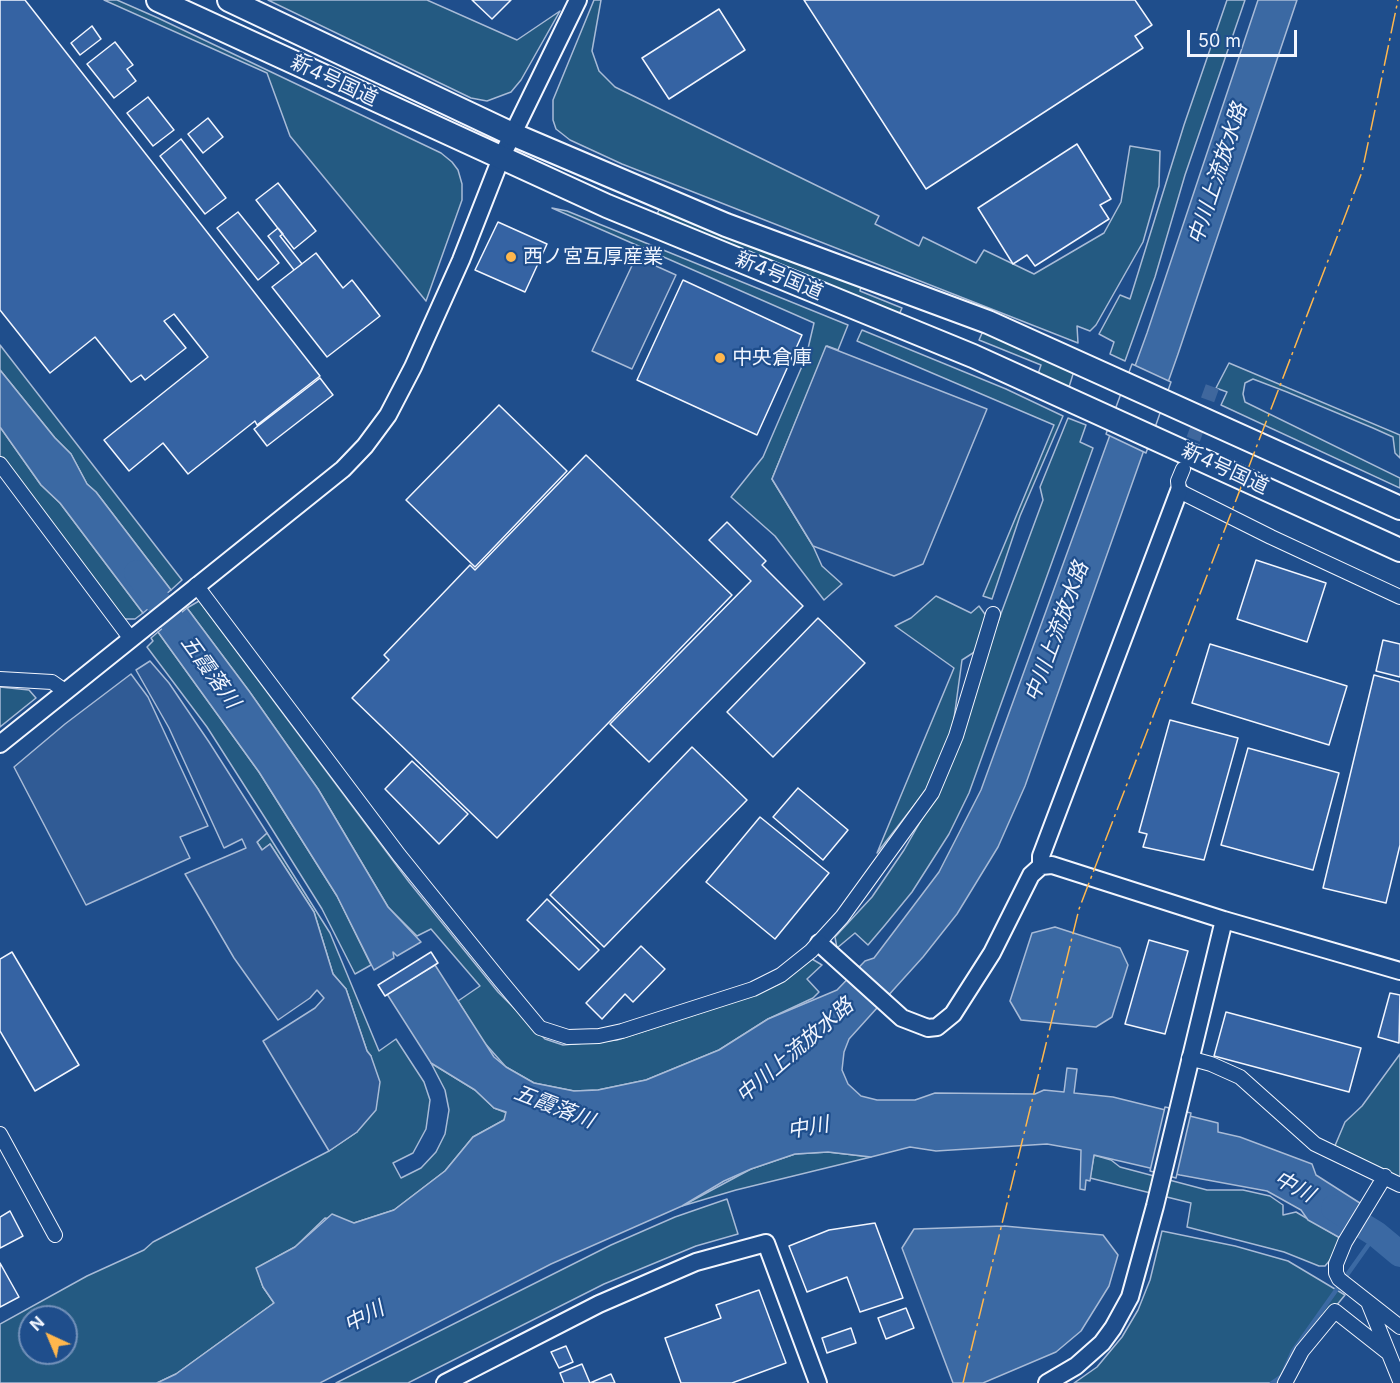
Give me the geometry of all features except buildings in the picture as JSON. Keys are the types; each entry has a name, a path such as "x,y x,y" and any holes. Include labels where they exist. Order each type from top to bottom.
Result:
{"highway":[{"name":"新4号国道","path":"159,0 607,206 1092,408 1400,550"},
{"name":"新4号国道","path":"229,0 513,134 726,225 988,322 1400,508"}],"street":[{"path":"0,744 343,469 365,446 388,415 414,367 461,260 501,158 578,0"},
{"path":"0,464 137,634"},
{"path":"1041,866 1041,856 1179,490 1178,481 1183,469"},
{"path":"1179,490 1271,537 1400,597"},
{"path":"190,590 399,855 540,1028 568,1037 599,1036 622,1031 753,989 825,949 842,917 932,793 956,736 993,614"},
{"path":"0,679 52,682 65,690"},
{"path":"825,949 902,1018 928,1028 937,1027 953,1014 992,953 1031,875 1041,866 1052,865 1224,920 1400,971"},
{"path":"1047,1383 1086,1358 1113,1328 1130,1297 1155,1206 1224,920"},
{"path":"1190,1058 1211,1064 1240,1077 1314,1144 1400,1185"},
{"path":"0,1134 55,1235"},
{"path":"1384,1176 1345,1242 1336,1264 1336,1273 1339,1279 1400,1327"},
{"path":"446,1383 599,1304 696,1262 766,1243 818,1383"},
{"path":"1368,1302 1400,1381"},
{"path":"1285,1383 1302,1351 1335,1311 1387,1352"}],"shaded area":[{"path":"104,0 117,0 158,18 441,153 452,162 458,170 462,184 462,200 426,301 290,136 267,73"},
{"path":"268,0 427,0 517,40 560,11 521,80 511,92 487,101 471,98"},
{"path":"594,0 601,0 592,51 599,71 615,87 879,216 875,224 919,246 923,237 976,263 984,250 1034,274 1104,233 1121,202 1130,146 1160,151 1159,186 1143,242 1096,325 1090,331 1077,326 1078,343 622,164 570,140 556,129 553,120 553,100"},
{"path":"1227,0 1245,0 1185,175 1155,277 1125,361 1110,354 1114,342 1099,334 1120,295 1130,299 1184,125"},
{"path":"552,208 567,211 848,325 838,350 827,346 772,479 813,546 822,566 842,584 824,600 775,536 731,497 763,457 806,357 814,323"},
{"path":"660,208 862,282 860,291 902,308 898,317 657,214"},
{"path":"636,257 676,275 632,369 592,351"},
{"path":"862,330 1006,389 1063,416 1020,516 992,599 983,596 1054,425 857,341"},
{"path":"983,331 1074,371 1069,387 1038,374 1041,365 979,340"},
{"path":"0,345 182,580 171,590 96,492 87,484 71,454 55,438 0,370"},
{"path":"826,346 987,409 923,564 894,576 813,546 772,479"},
{"path":"1229,363 1400,435 1400,458 1395,453 1393,437 1253,379 1245,383 1243,394 1245,402 1400,478 1400,488 1221,405 1227,392 1216,388"},
{"path":"1068,418 1086,425 1080,442 1093,448 969,793 949,834 912,892 868,945 855,933 837,948 835,937 872,897 904,850 931,803 1043,500 1040,487"},
{"path":"0,427 41,485 60,503 143,613 135,619 124,619 0,457"},
{"path":"936,596 971,613 979,606 987,617 976,651 962,660 952,733 930,785 877,853 954,668 895,626 911,618"},
{"path":"199,601 409,882 498,992 545,1039 563,1045 617,1040 749,997 779,984 812,959 822,965 807,979 819,992 813,998 768,1019 719,1050 646,1080 598,1090 574,1091 534,1083 506,1067 482,1040 458,1001 480,986 431,929 417,936 388,907 318,789 187,608"},
{"path":"158,632 259,772 337,896 371,965 355,974 322,909 267,821 207,727 147,647 153,641 151,638"},
{"path":"150,661 169,683 267,833 257,842 262,850 270,844 314,912 333,974 346,989 367,1051 371,1056 380,1082 376,1110 357,1132 329,1151 263,1041 315,1008 324,998 317,990 310,998 278,1020 234,958 185,874 246,848 242,839 224,848 169,728 136,670"},
{"path":"131,674 148,697 208,826 180,837 190,858 86,905 14,767 65,724"},
{"path":"0,687 29,690 36,698 0,727"},
{"path":"267,833 330,933 379,1051 396,1039 424,1082 430,1100 426,1129 413,1153 393,1163 401,1178 421,1168 436,1152 445,1134 449,1110 445,1090 431,1063 475,1090 494,1108 507,1113 504,1120 473,1137 445,1171 394,1210 354,1223 325,1218 295,1247 257,1268 263,1287 274,1303 176,1374 157,1383 0,1383 0,1324 18,1314 18,1365 78,1365 78,1305 34,1305 87,1276 144,1250 153,1242 329,1151 357,1132 371,1056 367,1051 346,989 333,974 314,912 270,844 262,850 257,842"},
{"path":"1400,1054 1400,1179 1334,1148 1345,1122 1362,1106"},
{"path":"828,1152 871,1157 736,1190 682,1206 751,1169 795,1154"},
{"path":"1094,1155 1111,1160 1120,1167 1207,1190 1243,1190 1270,1196 1283,1205 1283,1215 1296,1212 1342,1239 1331,1259 1325,1266 1319,1266 1284,1252 1187,1227 1191,1203 1090,1178"},
{"path":"727,1199 738,1234 696,1246 604,1284 408,1383 336,1383 611,1245 675,1217"},
{"path":"1162,1231 1235,1246 1288,1261 1345,1295 1300,1350 1278,1383 1074,1383 1097,1367 1122,1337 1138,1310 1150,1280"}],"water":[{"name":"中川上流放水路","path":"1258,0 1297,0 1178,354 1025,786 998,847 957,914 923,957 849,1039 844,1052 842,1070 848,1084 861,1096 877,1100 915,1100 935,1093 1035,1094 1044,1090 1064,1092 1067,1068 1077,1069 1074,1093 1113,1097 1218,1123 1218,1132 1240,1137 1312,1164 1316,1175 1363,1205 1342,1239 1308,1220 1301,1210 1267,1191 1180,1175 1094,1155 1090,1181 1086,1180 1085,1190 1080,1189 1081,1150 1047,1144 936,1151 910,1147 871,1157 828,1152 795,1154 724,1181 682,1206 551,1264 320,1383 157,1383 176,1374 274,1303 263,1287 256,1268 295,1247 332,1214 354,1223 394,1210 445,1171 473,1137 504,1120 506,1112 494,1108 475,1090 431,1063 387,994 435,965 494,1057 506,1067 534,1083 574,1091 598,1090 646,1080 719,1050 768,1019 837,990 865,961 874,958 939,872 981,790 1147,333"},
{"path":"0,370 55,438 71,454 87,484 96,492 171,590 143,613 60,503 41,485 0,427"},
{"path":"187,608 318,789 388,907 421,942 397,956 393,952 394,958 374,970 337,896 259,772 158,632"},
{"path":"1055,927 1120,948 1128,965 1112,1017 1096,1027 1021,1020 1010,1001 1032,933"},
{"path":"1004,1226 1103,1235 1118,1255 1109,1286 1081,1331 1056,1352 983,1383 953,1383 902,1248 914,1229"}],"pier":[{"path":"1132,364 1171,382 1146,453 1106,434"},
{"path":"1165,1107 1191,1113 1176,1178 1150,1171"}],"waterway":[{"name":"五霞落川","path":"137,573 192,648"},
{"name":"中川","path":"1334,1208 1376,1234 1400,1254"},
{"path":"1272,1383 1282,1376 1293,1351 1376,1234"}],"tunnel":[{"path":"1186,459 1213,385"}],"power":[{"path":"963,1383 1079,909 1362,172 1398,0"}],"place":[{"name":"西ノ宮互厚産業","path":"511,257"},
{"name":"中央倉庫","path":"720,358"}]}
